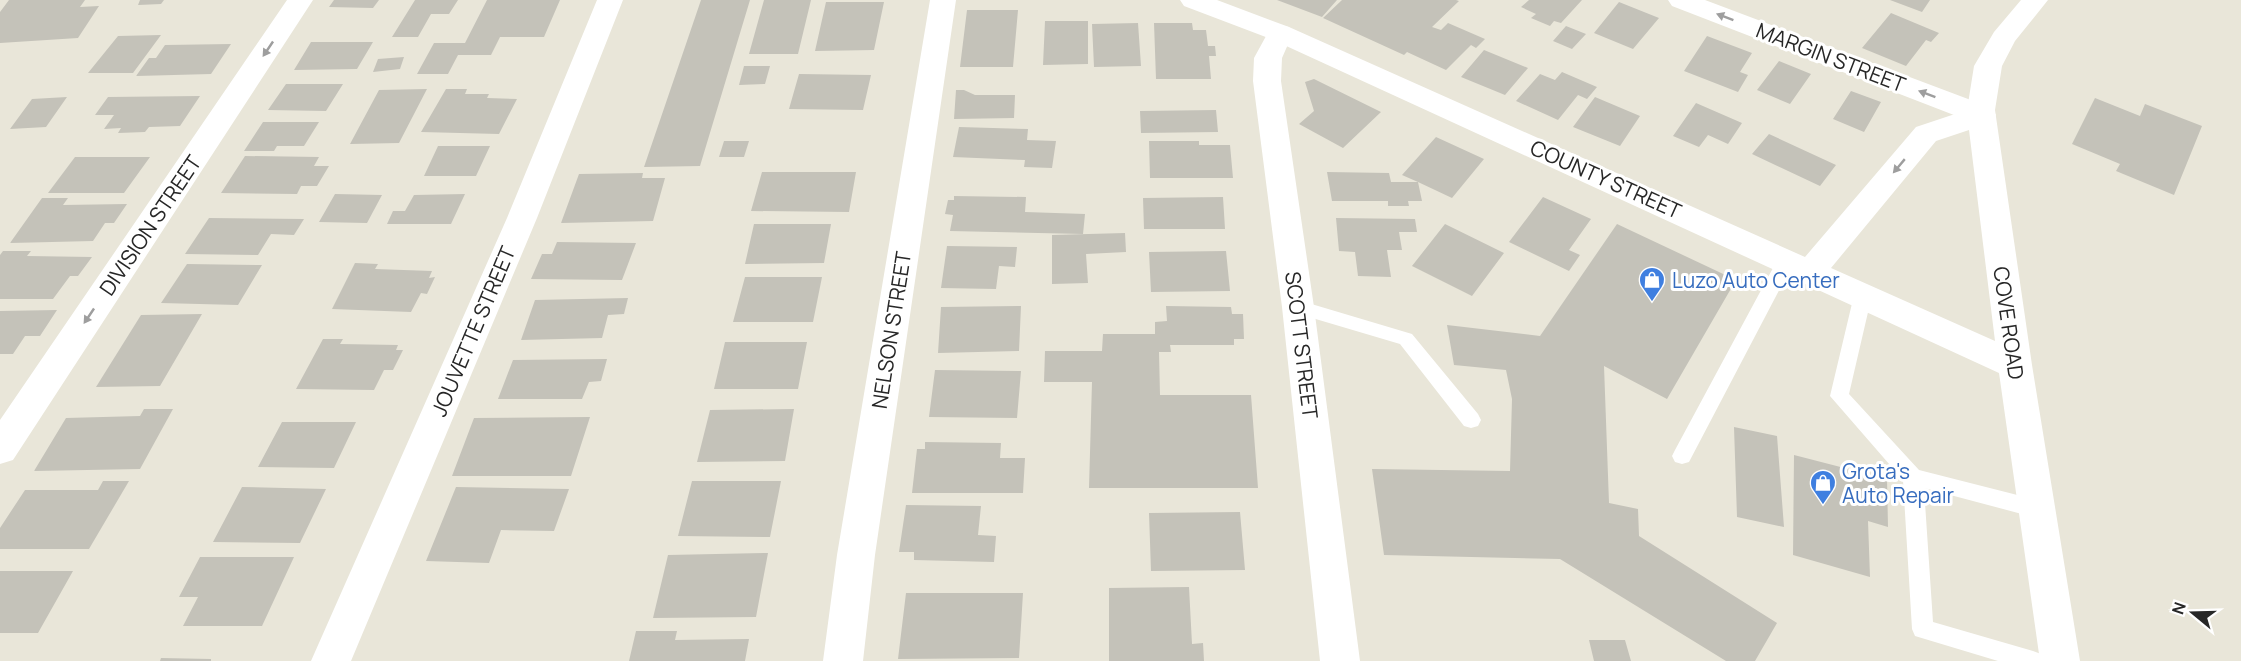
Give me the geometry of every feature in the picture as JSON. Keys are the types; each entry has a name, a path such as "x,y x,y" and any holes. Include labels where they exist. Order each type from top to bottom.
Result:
{"street":[{"name":"DIVISION STREET","path":"0,449 300,0"},
{"name":"JOUVETTE STREET","path":"331,661 522,218 610,0"},
{"name":"NELSON STREET","path":"843,661 856,555 943,0"},
{"name":"COUNTY STREET","path":"1193,0 1280,33 2015,365"},
{"name":"MARGIN STREET","path":"1681,0 1982,116"},
{"name":"COVE ROAD","path":"2035,0 2003,38 1988,66 1984,81 1982,116 2015,365 2060,661"},
{"name":"SCOTT STREET","path":"1280,33 1268,58 1267,81 1298,307 1340,661"},
{"path":"1798,266 1926,134 1982,116"}],"lane":[{"path":"1682,456 1798,266"},
{"path":"1863,296 1839,396 1913,477 2037,509"},
{"path":"1298,307 1406,339 1471,420"},
{"path":"1913,477 1923,629 2033,661"}],"building":[{"path":"9,0 85,0 80,7 99,6 78,38 0,43 0,12"},
{"path":"140,0 164,0 161,4 138,5"},
{"path":"334,0 379,0 373,8 329,7"},
{"path":"415,0 458,0 449,14 431,14 418,37 392,37"},
{"path":"487,0 560,0 544,37 500,37 491,55 458,55 448,74 417,74 434,43 465,43"},
{"path":"701,0 750,0 700,166 644,167"},
{"path":"764,0 811,0 798,54 749,54"},
{"path":"1277,0 1337,0 1322,17"},
{"path":"1342,0 1456,0 1459,1 1432,27 1441,30 1448,23 1485,39 1476,48 1471,45 1446,70 1407,52 1404,55 1323,18"},
{"path":"1529,0 1582,0 1561,23 1554,21 1550,26 1531,18 1536,14 1521,7"},
{"path":"1890,0 1930,0 1922,12"},
{"path":"826,2 884,2 874,50 815,51"},
{"path":"1619,2 1659,18 1633,49 1594,33"},
{"path":"967,10 1018,10 1013,67 960,67"},
{"path":"1891,13 1939,33 1931,42 1926,40 1906,66 1862,48"},
{"path":"1045,21 1088,21 1088,64 1043,65"},
{"path":"1138,23 1141,66 1094,67 1092,24"},
{"path":"1154,23 1192,23 1193,30 1206,30 1208,46 1215,46 1216,56 1209,56 1211,79 1156,79"},
{"path":"1566,26 1586,34 1572,49 1553,41"},
{"path":"161,35 133,73 88,73 118,36"},
{"path":"1707,36 1752,53 1740,72 1748,75 1738,92 1684,71"},
{"path":"311,42 373,42 357,69 294,70"},
{"path":"231,44 211,74 136,76 149,58 156,58 165,45"},
{"path":"1484,50 1528,68 1505,95 1461,77"},
{"path":"404,57 400,69 373,72 378,59"},
{"path":"1779,61 1811,74 1790,104 1757,90"},
{"path":"744,66 770,66 765,84 739,85"},
{"path":"1562,72 1597,87 1587,99 1578,95 1558,120 1516,101 1540,74 1555,80"},
{"path":"799,74 871,75 863,110 789,109"},
{"path":"1314,79 1381,112 1343,148 1299,124 1314,111 1305,82"},
{"path":"286,84 343,84 326,111 268,110"},
{"path":"427,89 399,143 350,144 379,90"},
{"path":"446,89 467,89 465,94 489,94 487,98 517,99 499,134 421,132"},
{"path":"956,90 964,90 975,95 1015,95 1014,118 954,119"},
{"path":"1851,91 1881,102 1864,132 1833,119"},
{"path":"200,96 180,126 149,127 145,132 118,133 121,128 104,129 114,115 95,115 108,97"},
{"path":"67,97 46,127 10,129 32,99"},
{"path":"1595,97 1640,116 1620,146 1573,127"},
{"path":"2095,98 2140,116 2145,104 2202,126 2174,195 2116,171 2120,164 2072,144"},
{"path":"1696,103 1742,123 1728,144 1708,135 1699,147 1673,136"},
{"path":"1216,110 1218,132 1141,133 1140,111"},
{"path":"263,122 319,122 304,146 277,146 274,151 244,151"},
{"path":"959,127 1028,129 1027,140 1056,141 1052,168 1024,167 1025,160 953,157"},
{"path":"1769,134 1836,165 1820,186 1752,154"},
{"path":"1436,137 1484,159 1452,198 1402,175"},
{"path":"724,141 749,141 744,157 719,157"},
{"path":"1149,141 1199,141 1199,145 1230,145 1233,178 1150,178"},
{"path":"438,146 490,146 476,176 424,176"},
{"path":"245,156 319,157 314,166 329,166 317,186 301,186 297,194 221,193"},
{"path":"75,157 150,157 124,193 48,193"},
{"path":"762,172 856,172 849,212 751,211"},
{"path":"1327,172 1389,173 1391,182 1418,182 1422,201 1408,201 1409,206 1388,206 1388,201 1332,201"},
{"path":"643,173 642,178 665,178 653,221 561,223 579,174"},
{"path":"335,194 382,195 367,223 319,222"},
{"path":"465,194 451,224 387,224 393,211 405,211 414,195"},
{"path":"954,196 1026,197 1025,212 1085,214 1083,234 950,231 953,215 945,214 948,200 954,200"},
{"path":"1223,197 1225,229 1144,229 1143,198"},
{"path":"1543,197 1591,219 1569,250 1580,255 1569,271 1509,242"},
{"path":"42,198 68,198 63,205 127,204 114,223 105,223 93,241 10,243"},
{"path":"209,218 304,219 294,235 271,234 258,255 185,254"},
{"path":"1336,218 1415,219 1417,232 1399,232 1402,250 1387,250 1391,277 1358,276 1355,252 1339,251"},
{"path":"754,224 831,224 824,263 745,264"},
{"path":"1445,224 1504,253 1472,296 1412,266"},
{"path":"1617,224 1736,280 1667,399 1604,366 1609,503 1638,509 1639,536 1777,623 1755,661 1726,661 1560,559 1384,555 1372,469 1510,471 1512,399 1506,370 1454,365 1447,325 1540,336"},
{"path":"1125,233 1126,252 1086,254 1088,283 1052,284 1052,235"},
{"path":"557,242 636,243 622,280 531,279 542,254 552,254"},
{"path":"947,246 1017,247 1015,267 999,266 996,289 941,288"},
{"path":"3,251 31,251 27,256 92,257 78,276 70,276 53,299 0,299 0,255"},
{"path":"1226,251 1230,291 1151,292 1149,252"},
{"path":"355,263 378,264 375,269 432,271 429,278 435,277 427,294 421,293 411,312 332,309"},
{"path":"187,264 262,265 238,305 161,303"},
{"path":"745,277 822,277 813,322 733,322"},
{"path":"628,298 624,314 608,315 602,338 521,340 535,300"},
{"path":"1021,306 1019,351 938,353 941,307"},
{"path":"1166,306 1231,307 1232,314 1243,314 1244,339 1234,339 1234,345 1170,345 1171,352 1159,352 1160,395 1251,395 1258,488 1089,488 1092,382 1044,382 1045,351 1102,351 1103,334 1155,334 1155,322 1167,321"},
{"path":"57,310 40,336 25,336 13,354 0,354 0,311"},
{"path":"202,314 160,386 96,387 141,315"},
{"path":"323,339 343,339 340,344 398,345 396,350 403,350 393,370 384,370 374,390 296,389"},
{"path":"725,342 807,342 798,389 714,389"},
{"path":"607,359 601,381 589,382 582,399 498,399 513,360"},
{"path":"935,370 1021,371 1017,418 929,417"},
{"path":"144,409 173,409 140,469 34,471 66,418 140,416"},
{"path":"794,409 785,461 697,462 710,410"},
{"path":"590,417 571,476 452,476 474,418"},
{"path":"282,422 356,422 334,468 258,467"},
{"path":"1734,427 1777,436 1784,527 1737,517"},
{"path":"925,442 1001,443 1000,458 1025,458 1023,493 912,493 917,449 925,449"},
{"path":"1794,455 1887,479 1888,527 1868,521 1870,577 1793,555"},
{"path":"103,481 129,481 89,549 0,549 0,528 25,490 98,490"},
{"path":"692,481 781,481 770,537 678,536"},
{"path":"242,487 326,489 300,543 213,542"},
{"path":"456,487 569,489 554,531 501,530 489,563 426,561"},
{"path":"906,505 981,506 978,535 996,536 994,562 914,560 914,552 899,552"},
{"path":"1240,512 1245,570 1151,571 1149,513"},
{"path":"768,553 756,617 653,618 668,555"},
{"path":"200,557 294,557 262,626 183,626 198,597 179,597"},
{"path":"0,571 73,571 38,633 0,633"},
{"path":"1189,587 1192,644 1203,643 1204,661 1109,661 1109,588"},
{"path":"906,593 1023,593 1019,658 898,659"},
{"path":"636,631 677,631 675,640 749,639 745,661 629,661"},
{"path":"1589,640 1625,640 1631,661 1594,661"},
{"path":"161,658 211,659 211,661 160,661"}],"place":[{"name":"Luzo Auto Center","path":"1652,303"},
{"name":"Grota's Auto Repair","path":"1823,506"}]}
